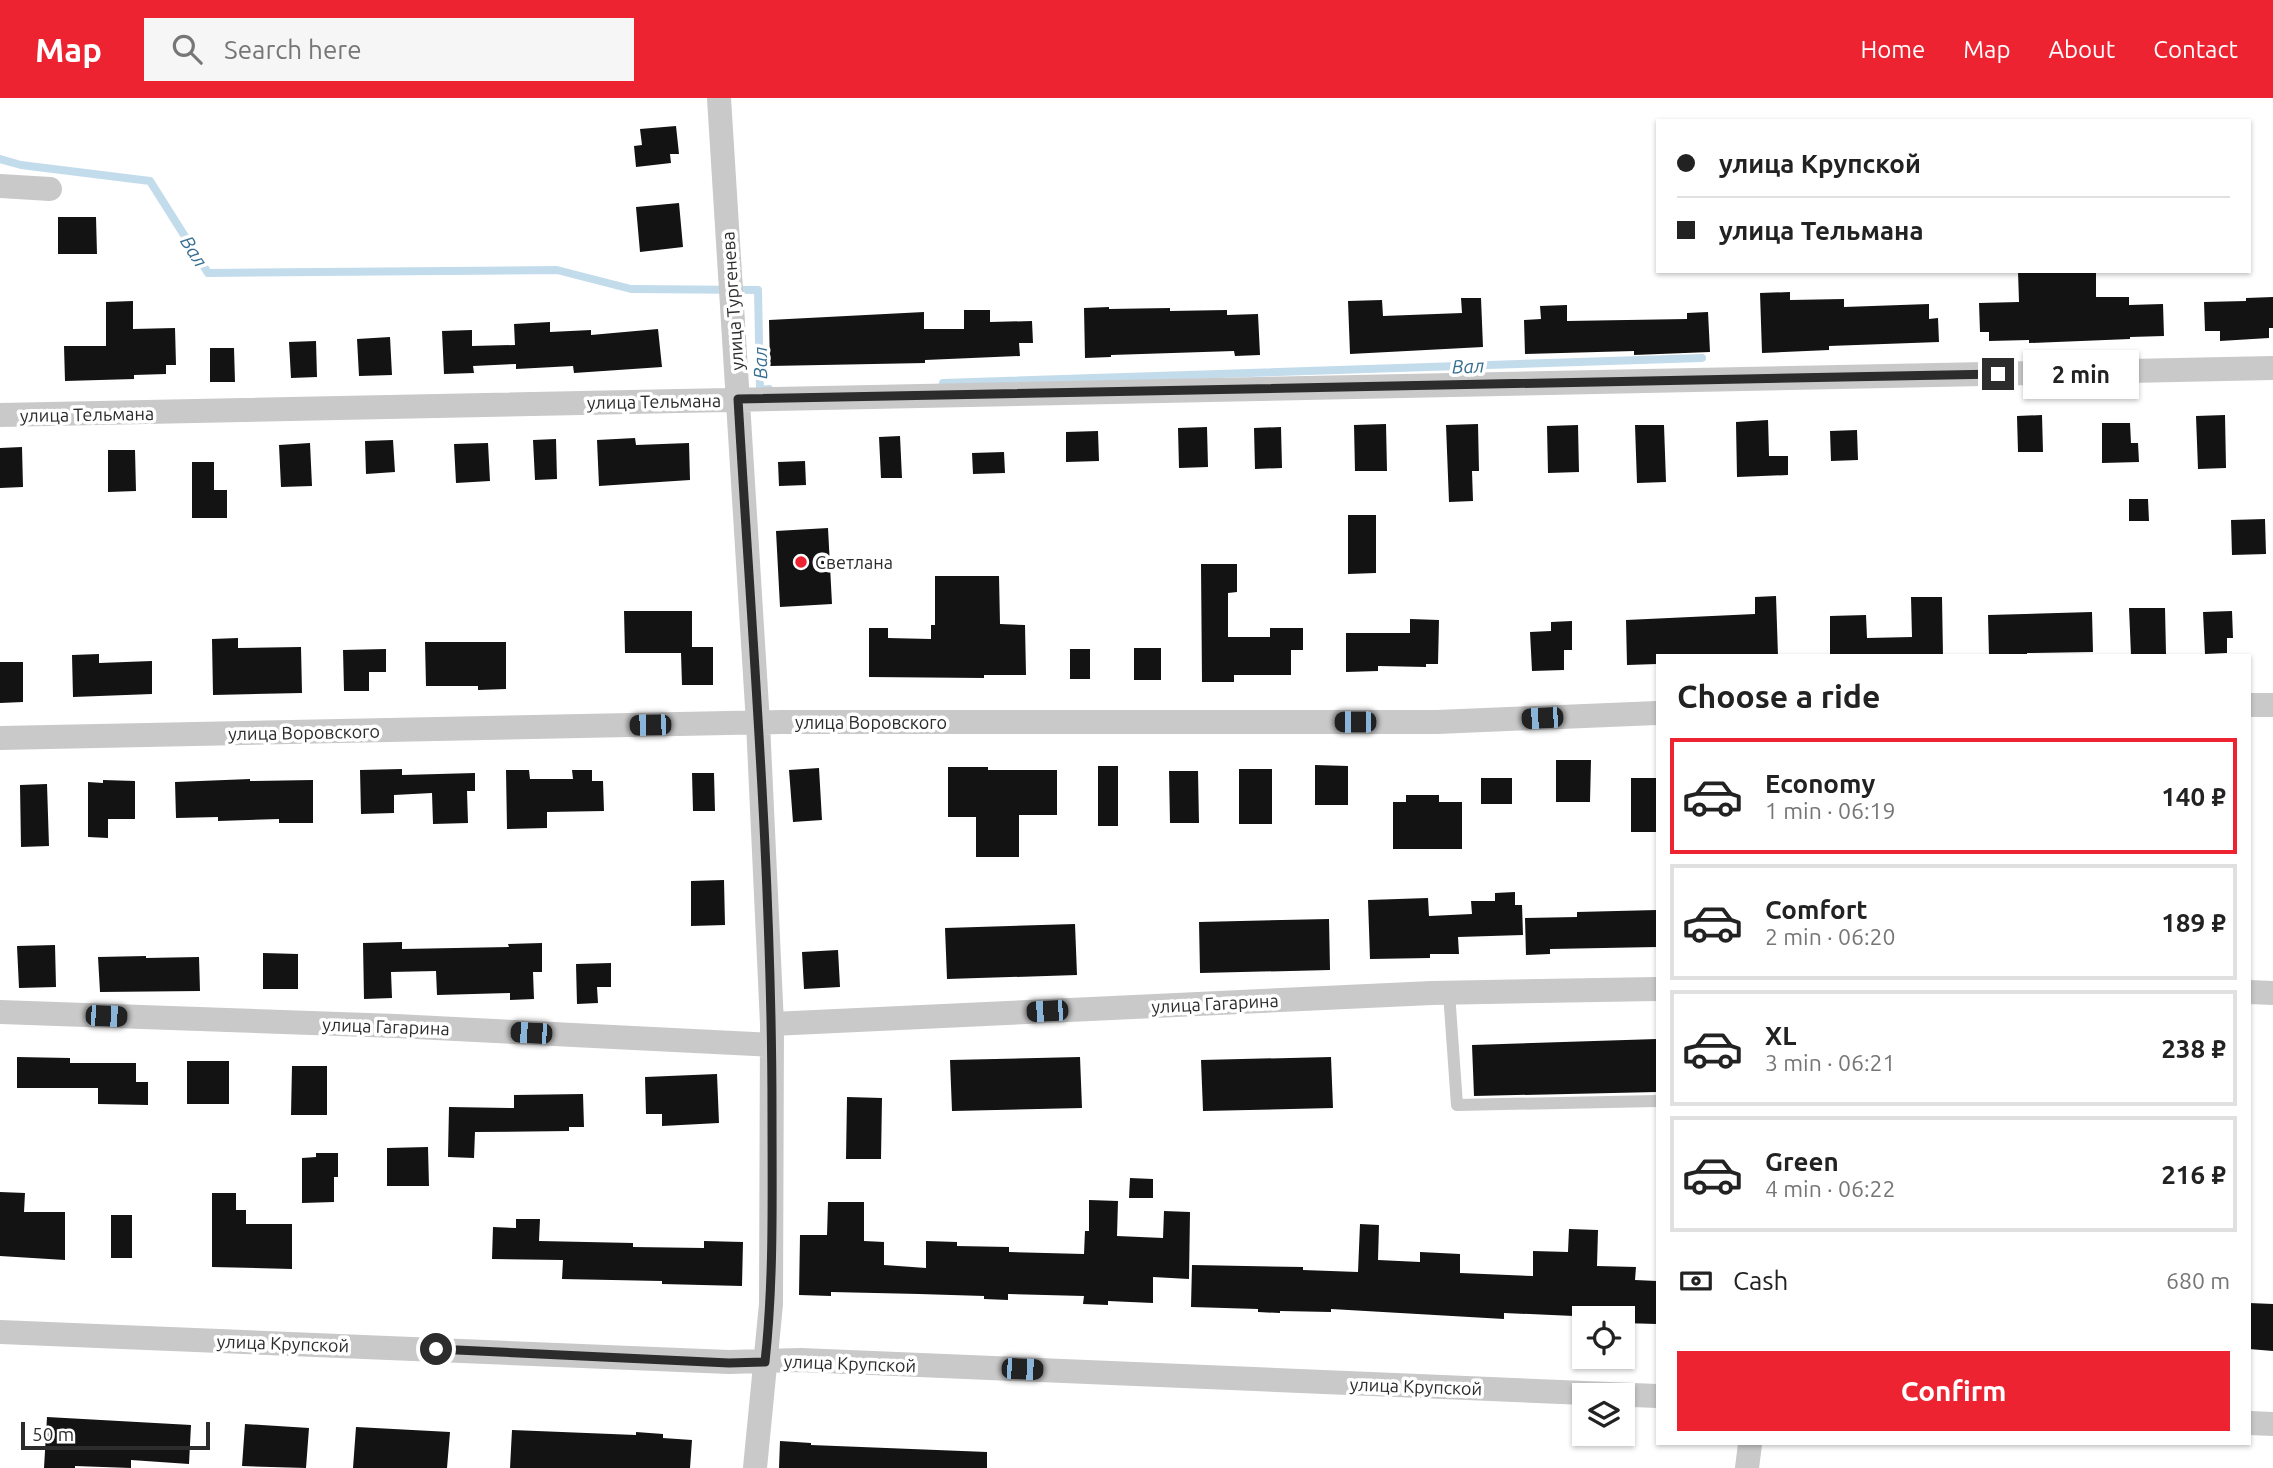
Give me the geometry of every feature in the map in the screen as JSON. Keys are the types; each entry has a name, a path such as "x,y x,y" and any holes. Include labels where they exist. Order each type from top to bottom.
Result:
{"street":[{"name":"улица Тургенева","path":"719,98 758,723 772,1035 771,1304 755,1468"},
{"path":"0,186 50,190"},
{"name":"улица Тельмана","path":"0,415 2273,369"},
{"path":"2251,705 2273,705"},
{"name":"улица Воровского","path":"0,738 781,722 1437,722 1656,713"},
{"name":"улица Гагарина","path":"0,1012 396,1026 772,1035 1449,993 1656,989"},
{"path":"2251,992 2273,993"},
{"name":"улица Крупской","path":"0,1332 729,1363 828,1361 1656,1396"},
{"path":"2251,1423 2273,1424"},
{"path":"1747,1468 1750,1445"}],"lane":[{"path":"1449,993 1457,1105 1656,1101"}],"building":[{"path":"676,126 679,154 670,154 671,163 636,167 634,146 642,145 640,129"},
{"path":"679,203 683,247 640,252 636,207"},
{"path":"58,217 96,217 97,254 58,254"},
{"path":"2018,273 2096,273 2096,297 2129,297 2129,305 2163,304 2164,336 2029,343 2029,340 1989,341 1989,332 1980,332 1979,303 2019,302"},
{"path":"1790,292 1790,300 1844,299 1844,307 1929,304 1929,319 1938,318 1939,342 1829,346 1829,350 1762,353 1760,293"},
{"path":"2273,297 2273,328 2269,328 2269,338 2220,341 2220,331 2205,331 2204,302"},
{"path":"1461,298 1481,298 1483,347 1350,354 1348,301 1382,300 1383,316 1462,313"},
{"path":"133,301 133,329 175,328 176,365 166,365 166,374 134,375 134,379 65,381 64,346 106,346 106,302"},
{"path":"1567,305 1567,321 1687,319 1687,313 1708,312 1710,352 1634,355 1634,351 1525,354 1524,320 1541,319 1540,306"},
{"path":"1084,308 1170,308 1170,311 1227,310 1227,315 1258,314 1260,355 1235,356 1234,351 1085,358"},
{"path":"964,310 990,310 990,322 1032,321 1033,343 1019,343 1020,356 925,360 925,363 770,366 769,320 924,312 924,329 964,329"},
{"path":"550,322 550,332 591,330 591,335 658,329 662,367 574,373 573,366 516,369 516,364 473,366 474,373 444,374 442,331 472,330 472,346 515,345 514,324"},
{"path":"390,337 392,375 359,376 357,339"},
{"path":"316,341 317,377 291,378 289,342"},
{"path":"210,348 234,348 235,382 210,382"},
{"path":"2042,415 2043,452 2018,452 2017,416"},
{"path":"2225,415 2226,468 2198,469 2196,416"},
{"path":"1768,420 1769,456 1788,456 1788,475 1737,477 1736,422"},
{"path":"2102,423 2130,423 2131,443 2138,443 2139,462 2102,463"},
{"path":"1386,424 1387,471 1355,471 1354,425"},
{"path":"1478,424 1479,471 1472,471 1473,501 1449,502 1446,425"},
{"path":"1578,425 1579,472 1548,473 1547,426"},
{"path":"1635,425 1664,425 1666,482 1637,483"},
{"path":"1207,427 1208,467 1179,468 1178,428"},
{"path":"1281,427 1282,468 1255,469 1254,428"},
{"path":"1857,430 1858,460 1831,461 1830,431"},
{"path":"1098,431 1099,461 1066,462 1066,432"},
{"path":"900,436 902,478 881,478 879,437"},
{"path":"635,438 636,445 689,443 690,480 599,486 597,440"},
{"path":"556,439 557,479 535,480 533,440"},
{"path":"393,440 395,472 366,474 365,441"},
{"path":"310,443 312,486 281,487 279,445"},
{"path":"488,443 490,481 456,483 454,444"},
{"path":"22,447 23,487 0,488 0,448"},
{"path":"108,450 135,450 136,491 108,492"},
{"path":"1004,452 1005,473 973,474 972,453"},
{"path":"805,461 806,485 779,486 778,462"},
{"path":"192,462 214,462 214,490 227,490 227,518 192,518"},
{"path":"2129,499 2148,499 2149,521 2129,521"},
{"path":"1348,515 1376,515 1376,573 1348,574"},
{"path":"2265,519 2266,554 2232,555 2231,520"},
{"path":"828,528 832,604 780,607 776,531"},
{"path":"1201,564 1237,564 1237,592 1228,593 1228,637 1270,637 1270,628 1303,628 1303,650 1291,650 1291,675 1234,675 1234,682 1202,682"},
{"path":"935,576 999,576 1000,624 1025,625 1026,675 984,675 984,678 869,677 869,628 888,628 888,638 931,639 931,625 935,625"},
{"path":"1776,596 1778,654 1656,654 1656,664 1627,665 1626,620 1755,614 1755,597"},
{"path":"1911,597 1942,597 1943,654 1830,654 1830,616 1866,615 1867,638 1912,637"},
{"path":"2129,608 2165,608 2166,654 2131,654"},
{"path":"624,611 692,611 692,647 713,647 713,685 682,685 681,653 625,653"},
{"path":"2232,611 2233,638 2227,638 2227,653 2205,654 2203,612"},
{"path":"2092,612 2093,652 1989,654 1988,615"},
{"path":"1410,619 1439,620 1438,664 1426,664 1426,667 1378,666 1378,671 1346,672 1346,633 1410,633"},
{"path":"1572,621 1572,650 1564,650 1564,670 1532,671 1530,632 1551,631 1551,622"},
{"path":"238,638 238,648 301,647 302,693 213,695 212,639"},
{"path":"425,642 506,642 506,689 426,686"},
{"path":"1134,648 1161,648 1161,680 1134,680"},
{"path":"386,649 386,672 369,672 369,691 344,691 343,650"},
{"path":"1070,649 1090,649 1090,679 1070,679"},
{"path":"99,654 99,663 152,661 152,694 73,697 72,655"},
{"path":"0,662 23,662 23,702 0,703"},
{"path":"1556,760 1591,760 1590,802 1556,802"},
{"path":"1315,765 1348,766 1348,805 1315,805"},
{"path":"1098,766 1118,766 1118,826 1098,826"},
{"path":"948,767 1057,770 1057,815 1019,815 1019,857 976,857 976,817 948,817"},
{"path":"819,768 822,820 793,822 789,770"},
{"path":"402,769 402,775 475,773 475,791 467,791 468,823 433,824 432,793 394,795 394,813 361,814 360,770"},
{"path":"1239,769 1272,769 1272,824 1239,824"},
{"path":"506,770 529,770 530,779 573,779 572,770 592,770 592,781 603,781 604,811 547,812 547,828 507,829"},
{"path":"1169,771 1198,771 1199,823 1170,823"},
{"path":"692,773 714,773 715,811 693,811"},
{"path":"1481,778 1512,778 1512,804 1481,804"},
{"path":"1631,778 1656,778 1656,832 1631,832"},
{"path":"103,780 135,781 135,819 108,819 108,838 88,837 88,782 103,783"},
{"path":"313,780 313,823 279,823 279,819 218,821 218,817 176,818 175,782"},
{"path":"47,784 49,846 21,847 20,785"},
{"path":"1406,795 1439,795 1439,802 1462,802 1462,849 1393,849 1393,802 1406,802"},
{"path":"724,880 725,925 691,926 691,881"},
{"path":"1515,892 1515,905 1522,905 1523,935 1458,937 1459,954 1430,954 1430,958 1370,959 1368,900 1428,898 1429,916 1472,914 1471,901 1495,901 1495,893"},
{"path":"1656,910 1656,947 1550,949 1550,954 1526,955 1525,918 1577,917 1577,912"},
{"path":"1329,919 1330,970 1200,973 1199,922"},
{"path":"1075,924 1077,975 947,979 945,928"},
{"path":"402,942 402,949 509,947 508,944 542,943 542,972 533,972 534,999 510,1000 510,993 437,995 436,971 391,972 392,998 364,999 363,943"},
{"path":"55,945 56,987 19,988 17,946"},
{"path":"838,950 840,987 804,989 802,952"},
{"path":"263,953 298,954 298,989 263,989"},
{"path":"98,957 199,957 200,991 100,992"},
{"path":"611,963 611,987 597,987 598,1003 577,1004 576,964"},
{"path":"1656,1039 1656,1092 1474,1096 1472,1045"},
{"path":"17,1057 70,1058 70,1063 136,1063 136,1082 148,1082 148,1105 98,1104 98,1088 17,1088"},
{"path":"1080,1057 1082,1108 952,1111 950,1060"},
{"path":"1331,1057 1333,1108 1203,1111 1201,1060"},
{"path":"187,1061 229,1061 229,1104 187,1104"},
{"path":"292,1066 327,1066 327,1115 291,1115"},
{"path":"717,1074 719,1123 662,1126 662,1114 646,1114 645,1077"},
{"path":"583,1094 584,1127 569,1127 569,1131 475,1132 474,1158 448,1157 449,1107 514,1108 514,1095"},
{"path":"847,1097 882,1098 881,1159 846,1159"},
{"path":"428,1147 429,1186 387,1186 387,1148"},
{"path":"316,1153 338,1153 334,1202 302,1203 302,1158 316,1157"},
{"path":"1130,1178 1153,1179 1153,1198 1129,1198"},
{"path":"0,1192 25,1193 24,1212 65,1212 65,1260 0,1256"},
{"path":"212,1193 236,1193 236,1210 246,1210 246,1224 292,1224 292,1269 212,1267"},
{"path":"1089,1200 1118,1201 1117,1236 1163,1238 1164,1211 1190,1212 1189,1279 1153,1277 1153,1303 1108,1301 1108,1305 1083,1304 1084,1296 1008,1294 1008,1300 984,1299 984,1296 919,1294 831,1292 831,1296 799,1295 800,1235 827,1235 828,1202 864,1202 864,1241 884,1242 884,1265 926,1268 926,1241 957,1242 957,1246 1009,1247 1009,1252 1084,1254 1085,1231 1089,1231"},
{"path":"111,1215 132,1215 132,1258 111,1258"},
{"path":"516,1219 540,1219 539,1241 704,1248 704,1241 743,1242 742,1286 562,1279 563,1260 492,1259 493,1227 516,1228"},
{"path":"1360,1224 1379,1225 1378,1260 1420,1262 1420,1252 1460,1254 1460,1273 1533,1276 1533,1251 1568,1252 1569,1229 1598,1230 1597,1266 1636,1267 1635,1280 1656,1281 1656,1324 1635,1323 1635,1306 1572,1306 1572,1316 1504,1313 1504,1319 1331,1309 1331,1312 1280,1313 1258,1312 1258,1309 1191,1307 1192,1265 1303,1267 1303,1270 1358,1272"},
{"path":"2251,1303 2273,1304 2273,1351 2251,1349"},
{"path":"47,1417 191,1425 189,1464 131,1460 131,1468 44,1468"},
{"path":"245,1424 309,1428 306,1468 242,1466"},
{"path":"356,1427 450,1432 447,1468 353,1468"},
{"path":"512,1430 636,1435 636,1432 663,1434 663,1438 692,1440 690,1468 510,1468"},
{"path":"780,1441 811,1445 987,1452 987,1468 779,1468"}],"waterway":[{"name":"Вал","path":"0,159 21,165 150,181 208,273 557,270 631,289 758,290 760,390 769,389"},
{"name":"Вал","path":"943,383 1702,358"}],"place":[{"name":"Светлана","path":"801,562"}],"route":[{"path":"436,1349 729,1363 765,1362 771,1304 772,1024 758,723 738,399 1998,374"}]}
